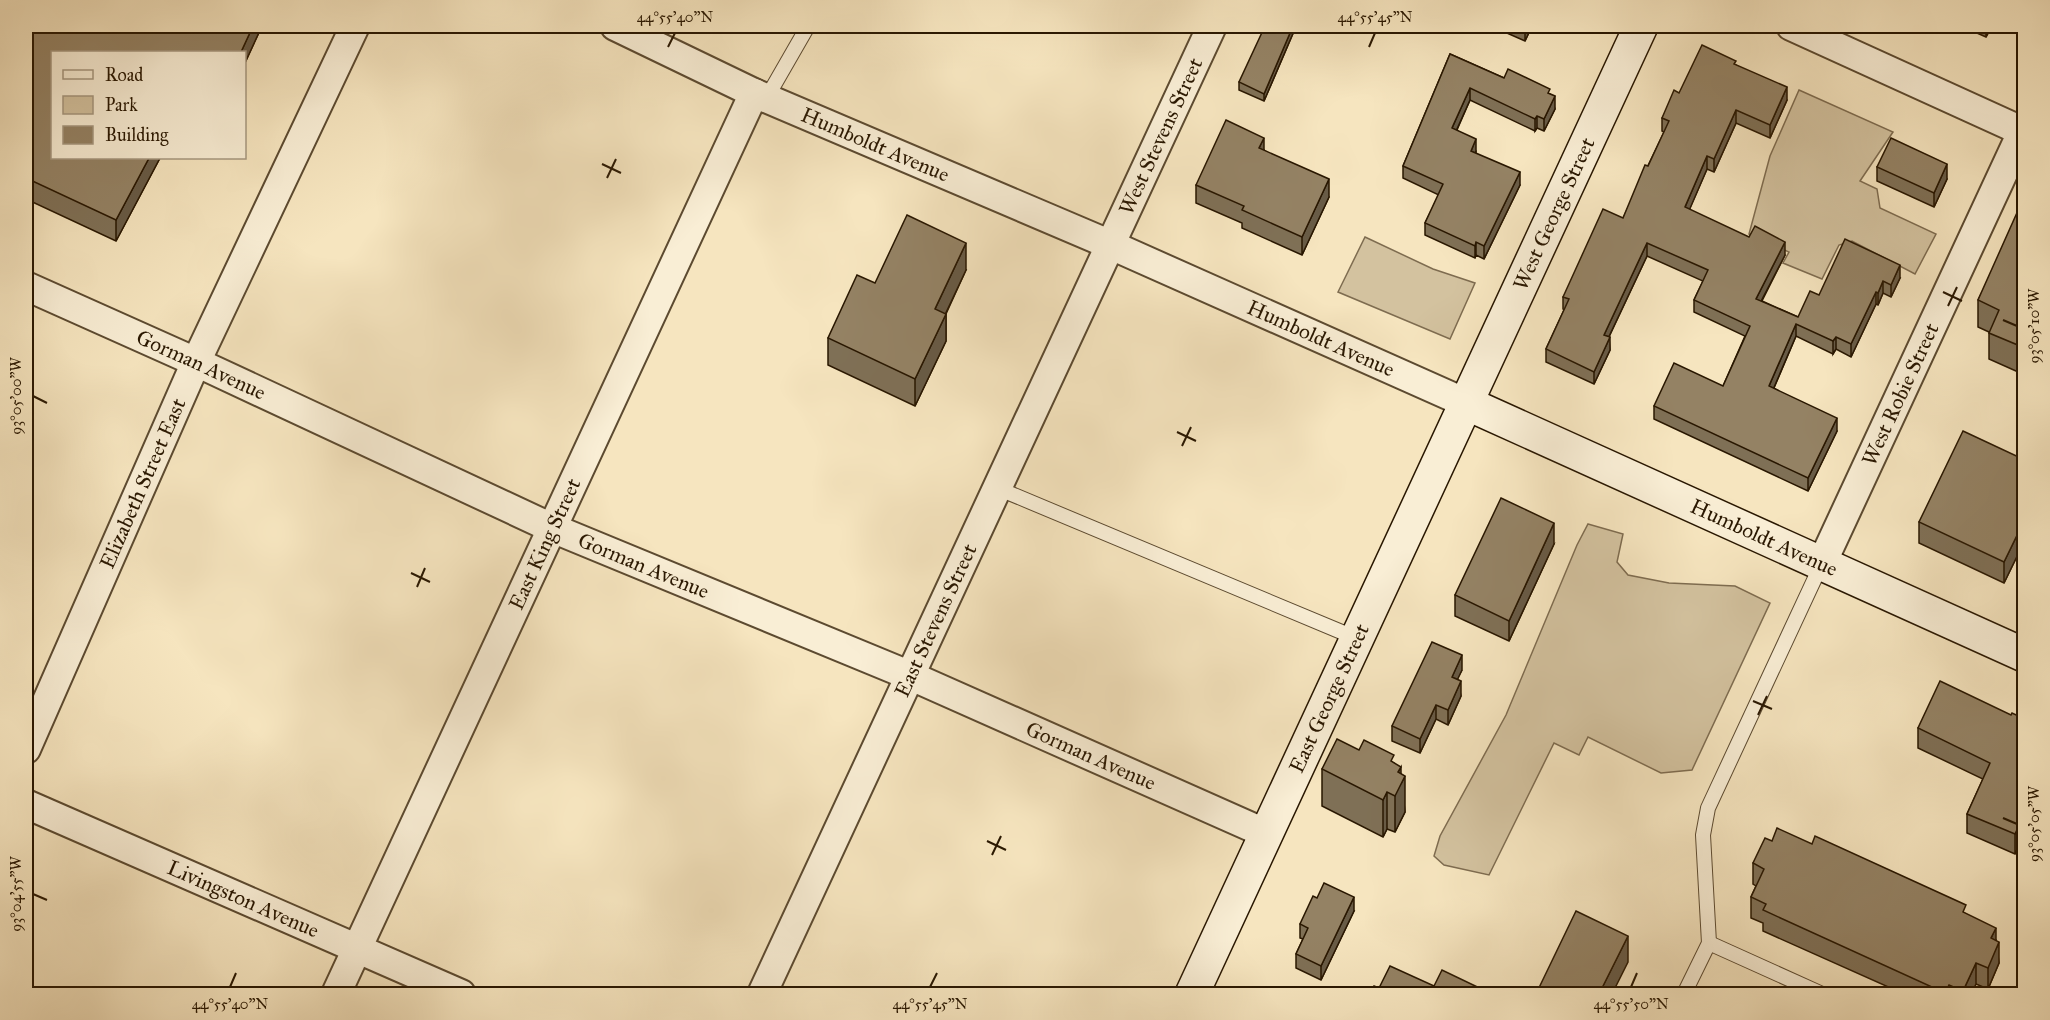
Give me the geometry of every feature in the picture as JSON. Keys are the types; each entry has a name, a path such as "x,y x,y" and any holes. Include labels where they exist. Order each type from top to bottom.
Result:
{"street":[{"name":"Elizabeth Street East","path":"26,749 196,362 355,26"},
{"name":"Humboldt Avenue","path":"615,26 760,96 1110,245 2025,655"},
{"name":"West Stevens Street","path":"1110,245 1212,26"},
{"name":"West George Street","path":"1466,403 1641,26"},
{"path":"1791,26 2024,130"},
{"name":"East King Street","path":"336,994 552,528 760,96"},
{"name":"West Robie Street","path":"1822,563 2024,130"},
{"name":"East Stevens Street","path":"762,994 1110,245"},
{"name":"Gorman Avenue","path":"26,288 196,362 552,528 911,676 1267,834"},
{"name":"East George Street","path":"1191,994 1466,403"},
{"name":"Livingston Avenue","path":"26,804 461,994"}],"lane":[{"path":"760,96 808,26"},
{"path":"997,488 1356,638"},
{"path":"1684,994 1709,943 1703,835 1708,808 1822,563"},
{"path":"1709,943 1822,994"}],"green space":[{"path":"1799,90 1893,132 1860,181 1877,189 1880,208 1936,234 1915,274 1852,241 1839,245 1822,279 1783,263 1789,252 1749,234 1770,156"},
{"path":"1365,237 1433,269 1475,283 1450,339 1338,292"},
{"path":"1588,524 1623,534 1617,562 1628,575 1669,583 1735,586 1770,603 1692,770 1661,773 1588,737 1579,755 1554,743 1489,875 1444,865 1434,856 1440,836 1506,715 1577,545"}],"building":[{"path":"26,26 253,26 241,51 51,51 51,159 148,159 116,220 26,178"},
{"path":"1265,26 1293,26 1264,94 1239,82"},
{"path":"1702,45 1736,61 1734,64 1787,87 1770,125 1736,110 1714,159 1707,156 1685,207 1749,237 1755,226 1785,242 1756,299 1798,317 1810,291 1819,295 1845,239 1900,265 1891,285 1883,281 1878,293 1876,292 1851,344 1836,337 1833,341 1796,324 1769,386 1837,418 1808,478 1654,406 1674,363 1723,386 1750,326 1694,300 1708,270 1647,243 1604,335 1610,337 1594,372 1546,349 1569,299 1563,297 1603,209 1623,218 1645,165 1648,166 1669,121 1662,118 1674,90 1679,93"},
{"path":"1450,54 1504,78 1508,69 1550,89 1548,93 1555,96 1544,119 1537,116 1535,119 1470,88 1452,128 1476,139 1471,151 1520,172 1484,246 1476,242 1475,246 1425,223 1443,184 1403,166"},
{"path":"1226,120 1264,138 1259,148 1329,179 1302,237 1242,210 1244,206 1196,185"},
{"path":"1891,138 1947,164 1934,193 1877,167"},
{"path":"2020,206 2025,208 2025,348 1989,333 1999,310 1978,300"},
{"path":"907,215 966,243 935,309 946,314 915,379 828,338 857,275 875,283"},
{"path":"1963,431 2025,460 2025,524 2023,523 2004,562 1919,522"},
{"path":"1501,498 1554,523 1509,621 1455,595"},
{"path":"1432,642 1462,655 1452,677 1461,681 1448,710 1436,705 1420,739 1392,726"},
{"path":"1940,681 2011,715 2012,713 2025,719 2025,812 2015,834 1967,814 1990,763 1918,728"},
{"path":"1337,739 1359,750 1364,740 1394,755 1391,761 1401,767 1398,772 1405,776 1395,796 1387,792 1383,800 1322,769"},
{"path":"1777,828 1812,844 1815,836 1966,905 1963,912 1996,928 1991,938 1999,942 1988,968 1976,963 1963,991 1949,985 1945,993 1763,910 1766,904 1751,897 1764,869 1753,863 1765,838 1772,841"},
{"path":"1324,883 1354,897 1321,966 1296,954 1308,928 1300,924 1313,896 1317,898"},
{"path":"1576,911 1628,936 1599,994 1536,994"},
{"path":"1390,966 1434,986 1442,970 1492,994 1370,994 1374,986 1379,988"}]}
